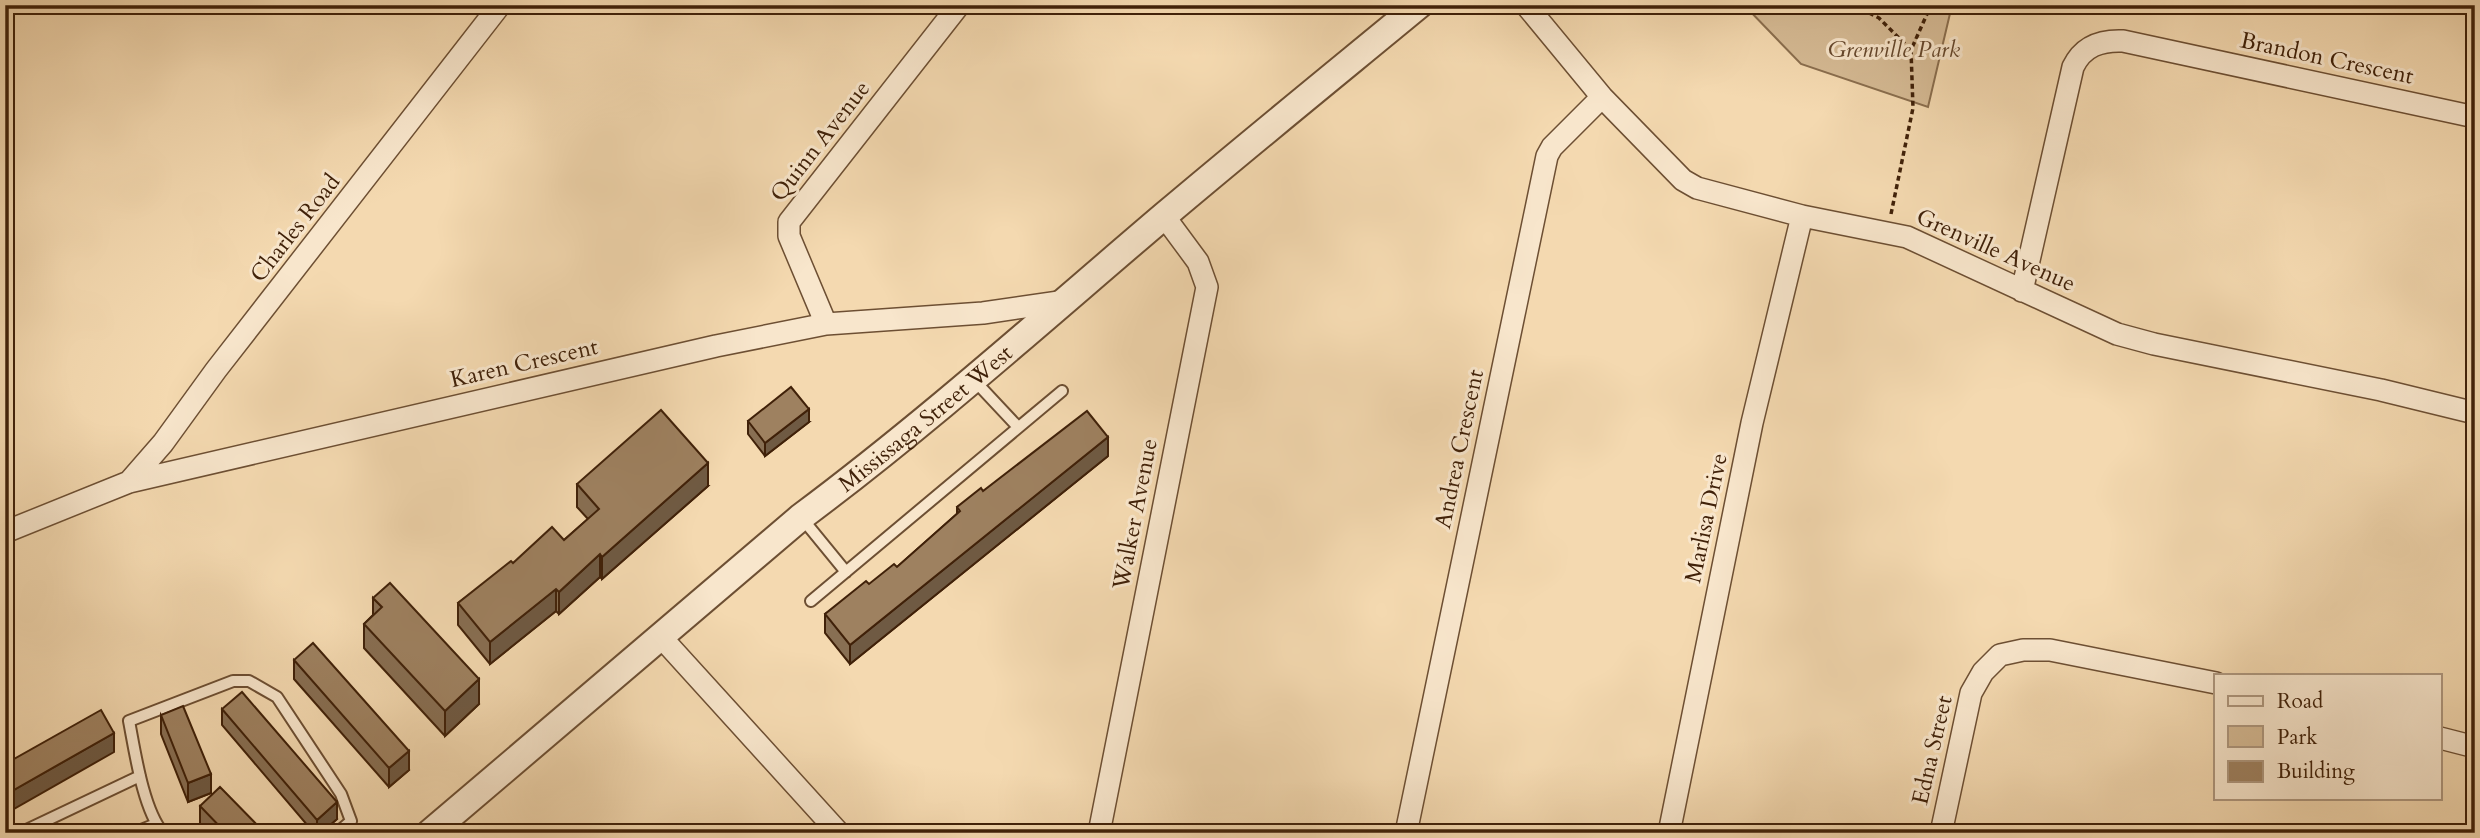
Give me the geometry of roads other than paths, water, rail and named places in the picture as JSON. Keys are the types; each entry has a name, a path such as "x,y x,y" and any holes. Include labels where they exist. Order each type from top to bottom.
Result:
{"street":[{"name":"Charles Road","path":"129,482 163,443 216,370 500,5"},
{"name":"Quinn Avenue","path":"826,324 789,236 789,222 959,5"},
{"name":"Mississaga Street West","path":"430,833 801,517 973,379 1164,216 1419,5"},
{"name":"Grenville Avenue","path":"1526,5 1602,97 1683,180 1712,193 1802,216 1888,231 1907,237 2117,334 2154,344 2381,390 2475,413"},
{"name":"Brandon Crescent","path":"2022,291 2073,67 2095,44 2108,40 2123,41 2475,117"},
{"name":"Andrea Crescent","path":"1406,833 1547,156 1552,147 1602,97"},
{"name":"Walker Avenue","path":"1099,833 1207,287 1198,262 1164,216"},
{"name":"Marlisa Drive","path":"1669,833 1752,423 1802,216"},
{"name":"Karen Crescent","path":"5,532 129,482 716,345 826,324 983,313 1066,301"},
{"path":"661,637 839,833"},
{"name":"Edna Street","path":"1941,833 1971,693 1983,672 2000,655 2023,650 2050,650 2214,683"},
{"path":"2442,739 2475,747"}],"lane":[{"path":"973,379 1018,427"},
{"path":"811,601 1062,391"},
{"path":"801,517 846,572"},
{"path":"134,833 160,828 140,776 129,721 233,681 249,681 277,697 341,794 351,821 337,833"},
{"path":"20,833 140,776"}],"park label":[{"name":"Grenville Park","path":"1894,49"}]}
